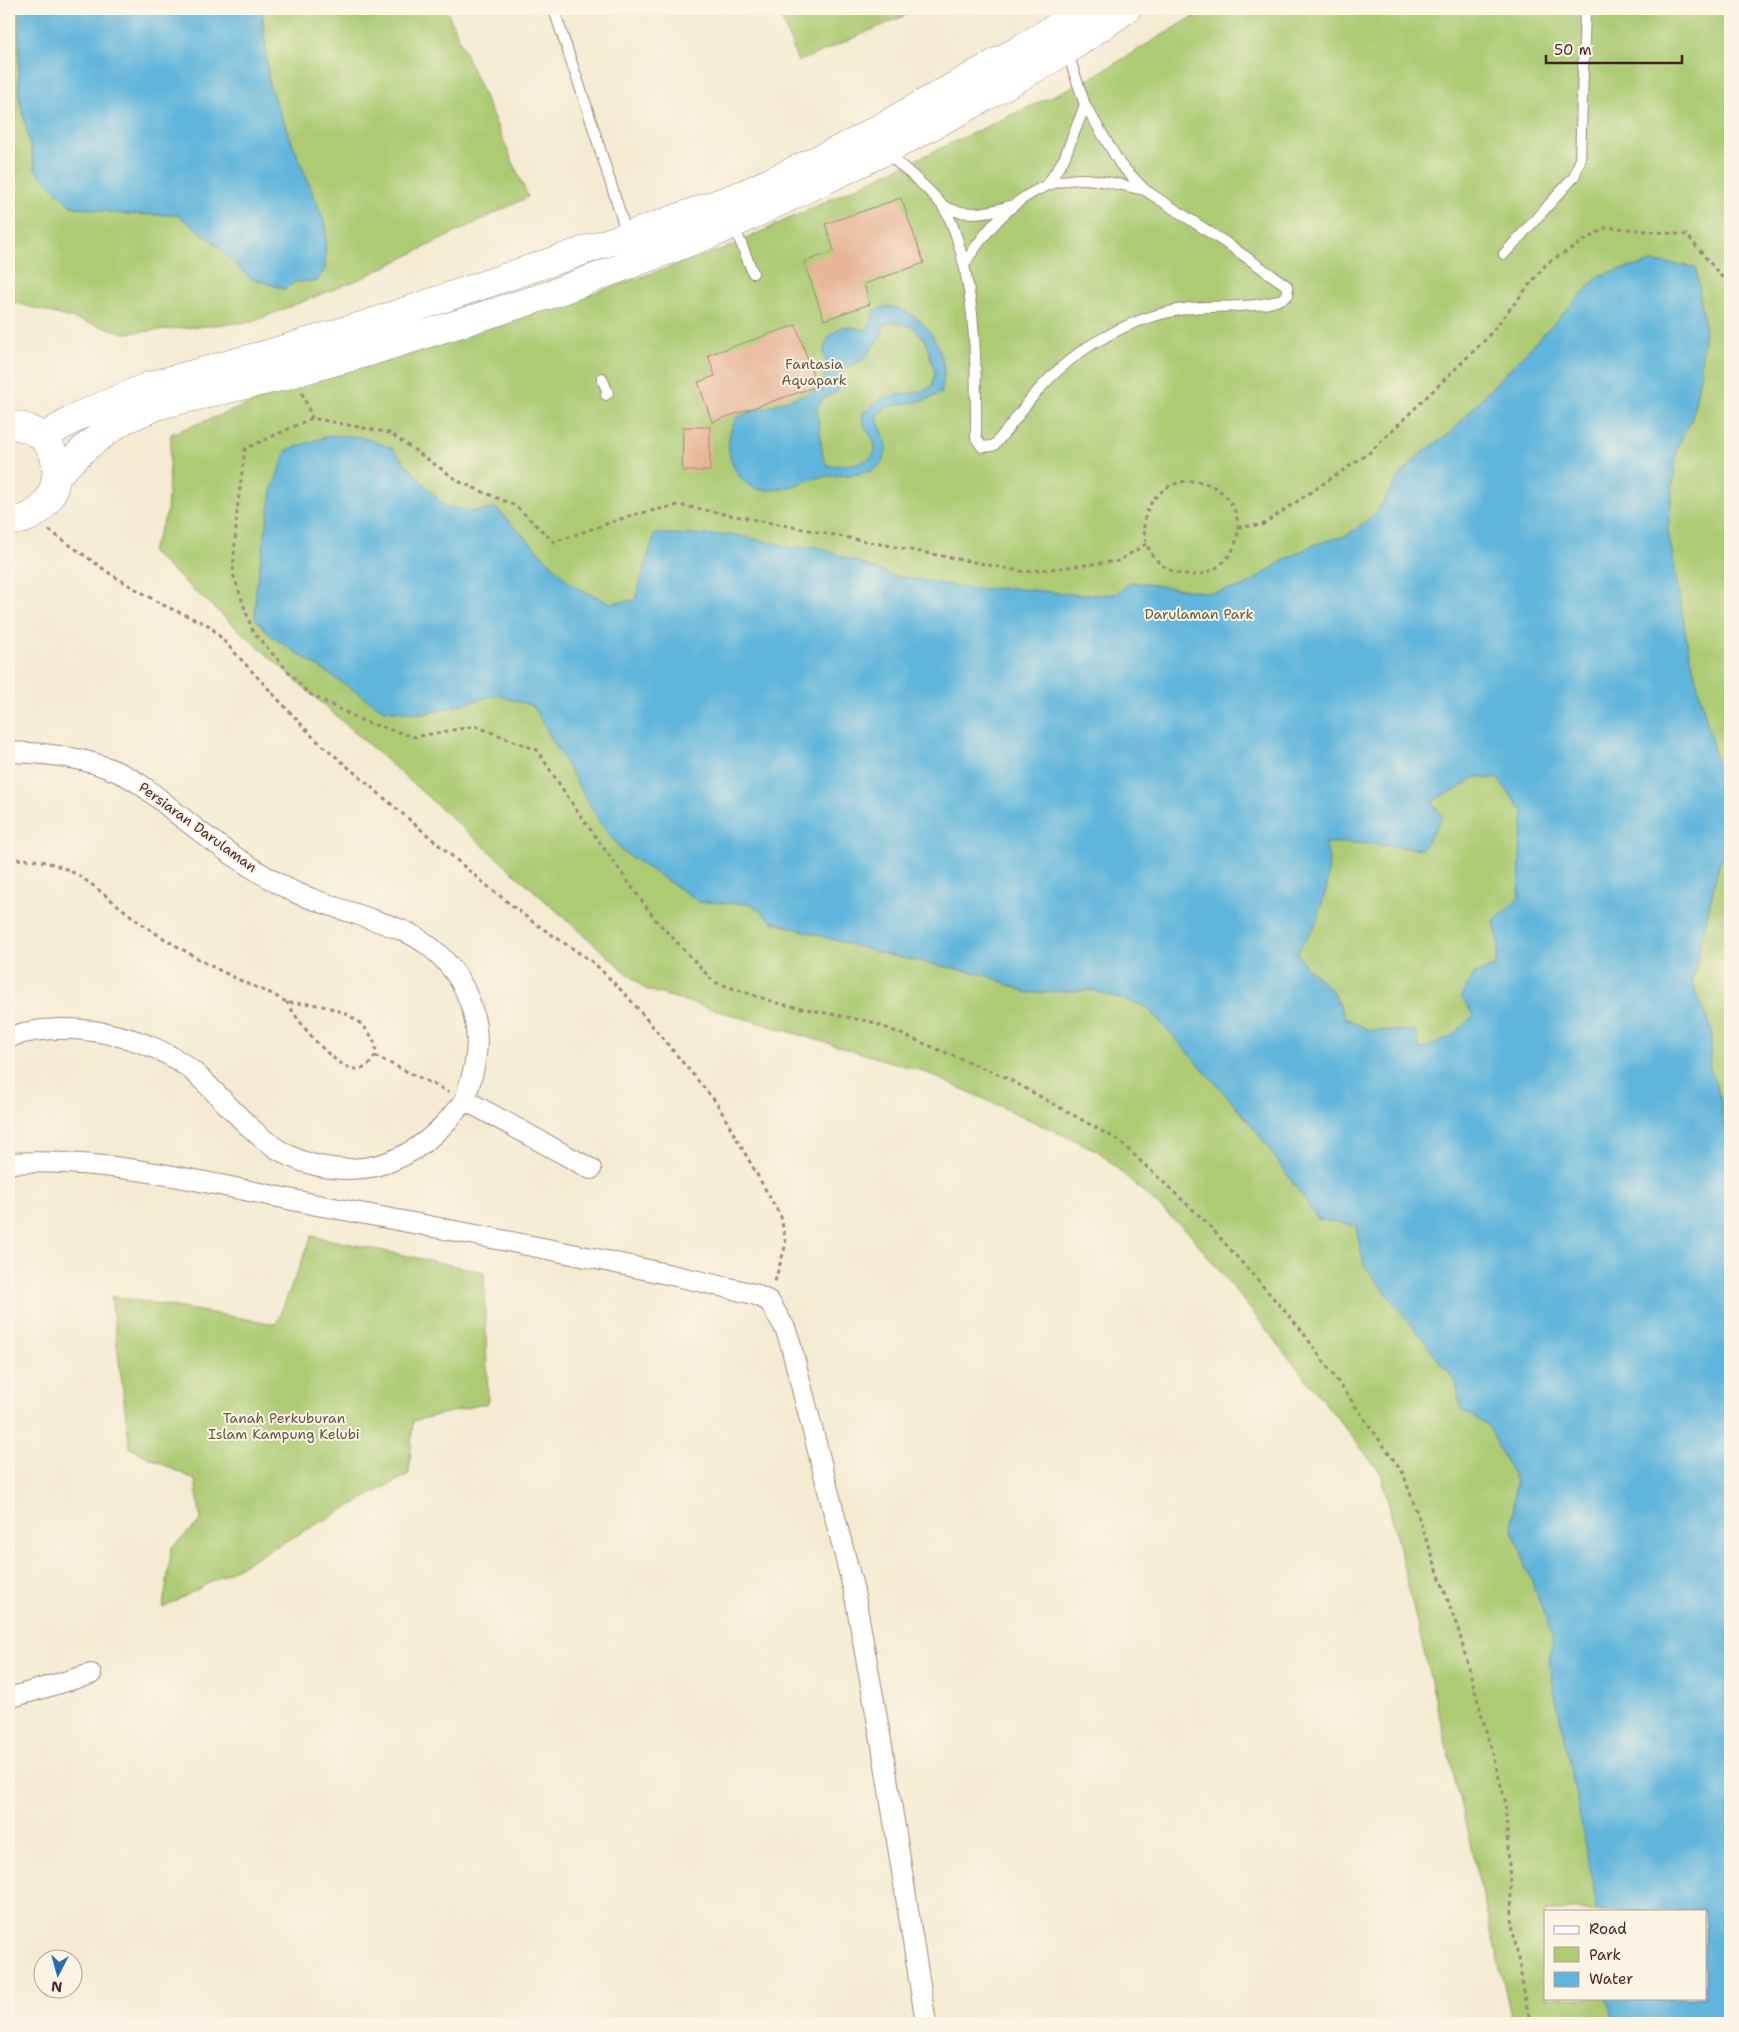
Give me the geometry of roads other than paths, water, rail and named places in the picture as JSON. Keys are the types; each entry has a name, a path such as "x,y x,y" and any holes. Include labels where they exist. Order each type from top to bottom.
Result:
{"street":[{"path":"21,426 81,415 149,386 368,324 744,194 853,143 1019,50 1086,9"},
{"path":"19,519 50,499 58,474 86,447 122,421 159,405 276,378 482,317 546,296 733,225 885,151 972,105 1067,50 1128,9"},
{"path":"21,426 54,454 58,474"},
{"name":"Persiaran Darulaman","path":"9,752 67,756 121,773 145,788 228,852 282,886 303,896 402,930 430,947 456,975 467,996 477,1024 478,1055 464,1100 438,1131 420,1147 401,1158 377,1166 357,1169 314,1165 288,1155 270,1145 196,1074 181,1062 145,1044 93,1031 67,1029 35,1030 9,1037"},
{"path":"464,1100 591,1169"},
{"path":"9,1163 109,1165 189,1179 552,1249 754,1294 769,1301 785,1328 790,1342 854,1591 882,1746 926,2023"},
{"path":"9,1698 91,1674"}],"lane":[{"path":"1504,254 1574,177 1580,161 1585,9"},
{"path":"554,13 587,108 627,236"},
{"path":"941,204 951,221 964,265 972,307 976,349 976,438 982,447 993,445 1014,423 1034,394 1084,349 1106,336 1132,324 1176,311 1192,308 1256,304 1281,300 1288,295 1287,286 1232,247 1144,190 1120,164 1084,105 1067,50"},
{"path":"1048,185 1064,159 1084,105"},
{"path":"885,151 941,204 949,209 970,213 985,212 1014,205"},
{"path":"964,265 976,245 1014,205 1029,193 1048,185 1083,179 1144,190"},
{"path":"733,225 753,274"},
{"path":"602,378 608,393 606,395"}],"water":[{"path":"19,9 262,9 269,86 326,226 325,269 317,281 296,282 284,289 249,277 211,240 178,215 122,214 71,206 36,171 19,96"},
{"path":"1653,262 1696,267 1705,329 1700,376 1692,418 1677,447 1668,529 1688,646 1722,783 1730,782 1730,837 1718,868 1692,983 1712,1030 1709,1065 1721,1100 1721,1115 1730,1134 1730,2023 1614,2023 1606,2000 1706,2000 1706,1910 1597,1910 1597,1901 1549,1664 1552,1636 1512,1528 1516,1481 1488,1426 1461,1410 1456,1382 1364,1265 1356,1226 1318,1219 1260,1136 1229,1098 1147,1007 1092,990 1028,993 986,975 883,954 773,922 751,904 700,902 623,852 600,823 533,706 502,697 501,694 424,714 384,710 271,636 255,618 256,589 273,487 287,450 331,435 361,437 392,448 445,507 472,512 496,508 572,585 610,603 635,600 655,534 736,535 790,547 818,547 891,575 972,589 1012,588 1080,595 1116,594 1131,582 1211,593 1244,587 1282,561 1313,545 1348,535 1377,512 1398,478 1420,454 1451,433 1476,404 1600,275","holes":["1475,777 1498,779 1524,812 1520,853 1519,897 1494,922 1499,944 1496,965 1473,975 1461,997 1474,1016 1450,1037 1420,1050 1416,1031 1369,1030 1345,1018 1332,991 1306,966 1297,952 1315,926 1327,887 1329,859 1325,843 1357,843 1422,849 1443,817 1432,802 1445,794 1459,789"]},
{"path":"887,306 899,309 909,313 926,328 933,337 942,358 944,379 941,393 926,400 886,407 876,416 884,435 886,451 881,464 865,473 824,477 788,488 768,490 759,489 743,481 733,466 729,448 729,436 737,417 821,389 826,370 823,352 829,336 843,326 865,330 871,323 874,311","holes":["892,322 911,326 925,339 935,372 932,386 923,391 882,398 863,413 865,427 875,446 871,457 865,461 849,465 828,466 823,458 817,408 823,399 838,391 843,371 864,359 882,335 885,325"]}],"park label":[{"name":"Fantasia Aquapark","path":"814,372"},
{"name":"Darulaman Park","path":"1199,614"},
{"name":"Tanah Perkuburan Islam Kampung Kelubi","path":"284,1426"}]}
